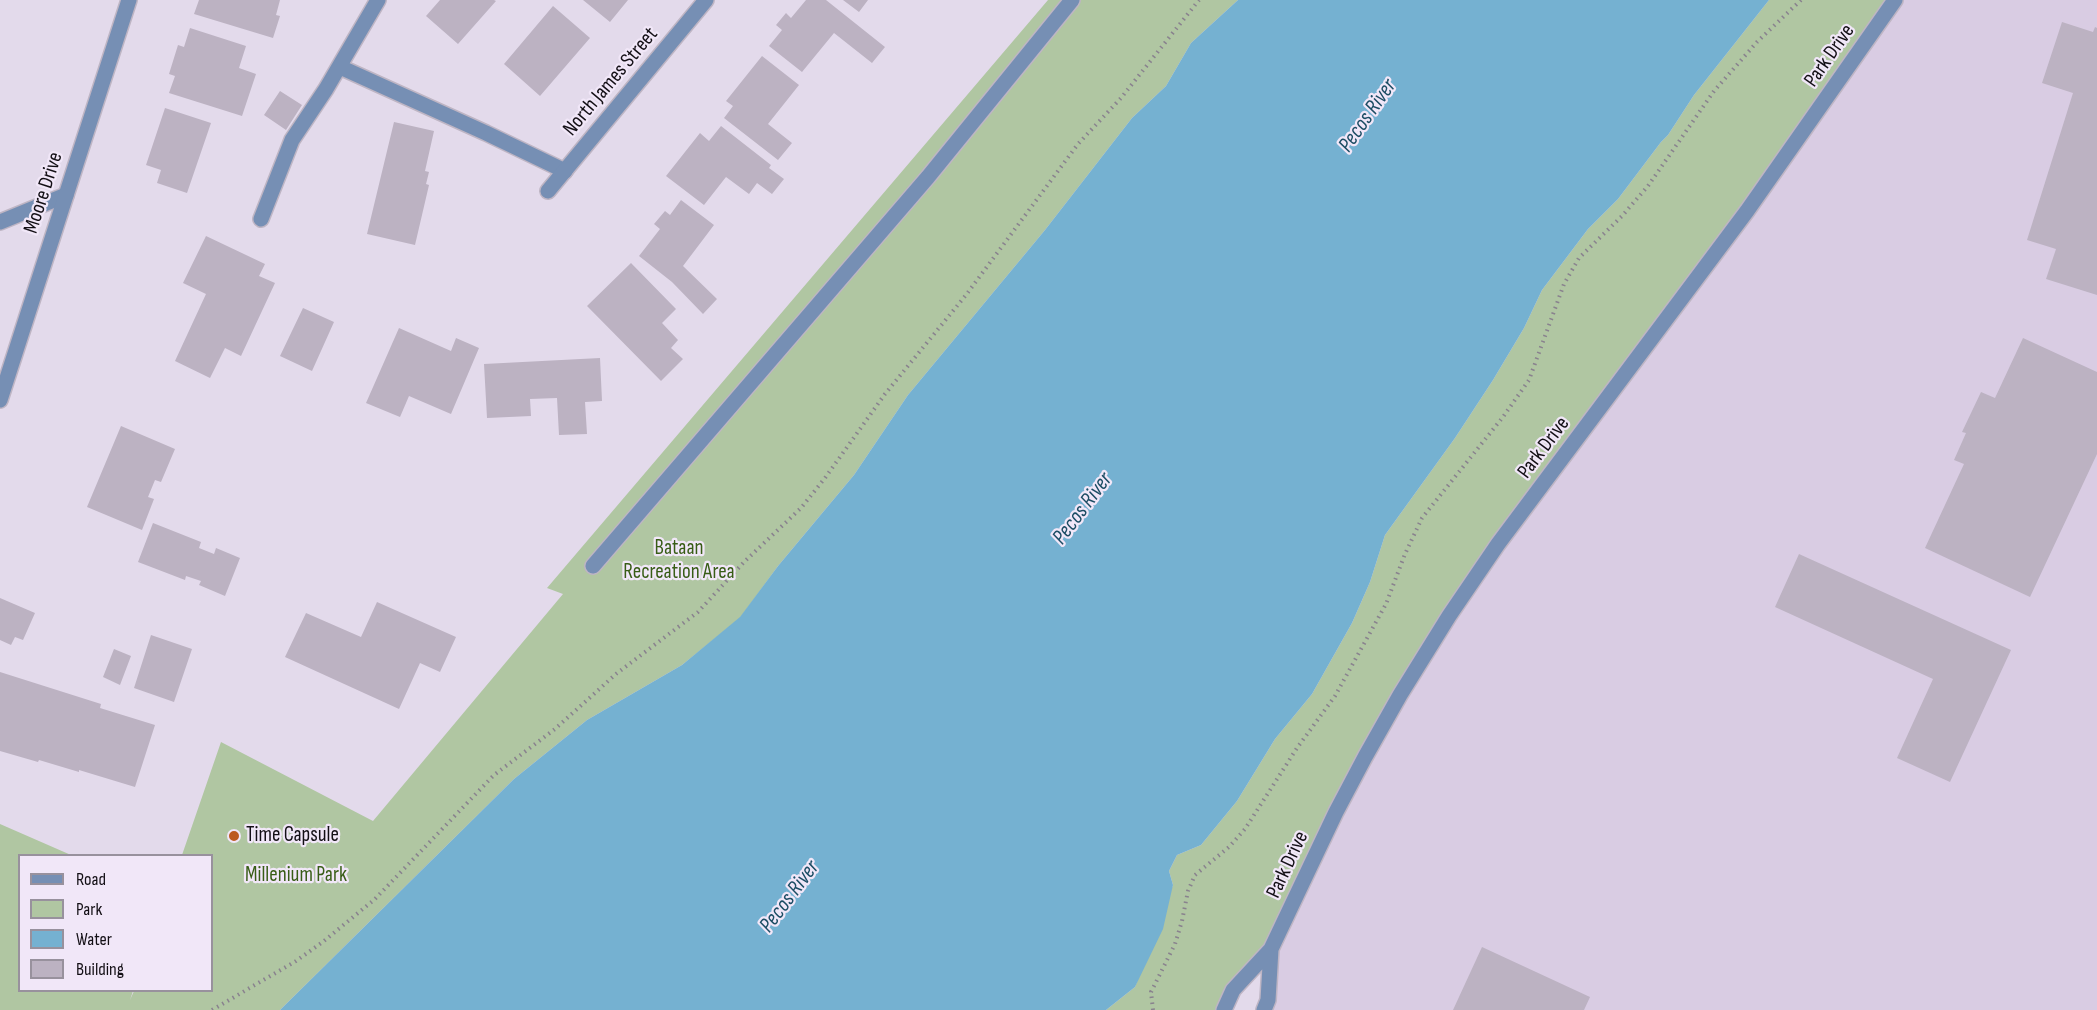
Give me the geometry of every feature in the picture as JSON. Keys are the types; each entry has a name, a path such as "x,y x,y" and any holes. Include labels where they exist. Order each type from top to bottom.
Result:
{"street":[{"name":"Moore Drive","path":"0,400 129,0"},
{"path":"261,219 292,140 340,67 378,0"},
{"name":"North James Street","path":"548,191 706,0"},
{"path":"593,566 928,177 1072,0"},
{"name":"Park Drive","path":"1224,1010 1233,990 1271,949 1336,812 1365,757 1449,616 1498,544 1747,211 1895,0"},
{"path":"340,67 565,171"},
{"path":"0,222 66,195"},
{"name":"Park Drive","path":"1264,1010 1268,1000 1271,949"}],"path":[{"path":"212,1010 296,961 375,899 494,775 555,729 616,674 698,612 744,562 801,508 885,394 966,295 1078,144 1121,98 1199,0"},
{"path":"1153,1010 1150,992 1174,944 1182,921 1188,891 1196,875 1229,847 1245,829 1297,748 1335,696 1386,603 1422,518 1503,417 1529,380 1564,284 1579,258 1622,216 1648,186 1721,83 1757,42 1801,0"}],"shaded area":[{"path":"1895,0 2097,0 2097,1010 1264,1010 1271,949 1336,812 1449,616"}],"green space":[{"name":"Bataan Recreation Area","path":"1048,0 1238,0 1191,43 1166,86 1132,118 1045,230 908,395 854,475 778,566 740,618 682,665 587,720 514,779 280,1010 0,1010 0,824 69,854 18,854 18,992 133,992 130,1000 134,992 213,992 213,854 182,854 221,742 373,821 563,594 547,588"},
{"path":"1769,0 1895,0 1498,544 1400,695 1271,949 1224,1010 1106,1010 1135,987 1173,885 1169,871 1177,855 1201,845 1237,801 1275,739 1312,694 1352,623 1370,582 1385,535 1455,438 1493,380 1524,328 1542,290 1588,229 1618,199 1668,135 1694,95"}],"water":[{"name":"Pecos River","path":"1238,0 1769,0 1694,95 1668,135 1618,199 1588,229 1542,290 1524,328 1493,380 1455,438 1385,535 1370,582 1352,623 1312,694 1275,739 1237,801 1201,845 1177,855 1169,871 1173,885 1163,929 1135,987 1106,1010 280,1010 514,779 587,720 682,665 740,617 778,566 854,475 908,395 1045,230 1132,118 1166,86 1191,43"}],"building":[{"path":"199,0 280,0 276,15 280,16 273,38 194,14"},
{"path":"440,0 496,1 458,44 426,16"},
{"path":"583,0 628,0 610,22"},
{"path":"806,0 826,0 885,47 872,63 834,33 802,72 769,46 782,30 776,25 786,13 791,18"},
{"path":"843,0 868,0 859,12"},
{"path":"553,6 590,38 540,96 504,64"},
{"path":"2062,22 2093,32 2095,27 2097,28 2097,295 2046,279 2056,249 2027,240 2073,93 2042,83"},
{"path":"190,28 246,46 239,68 256,74 242,116 169,93 175,76 169,74 178,45 184,47"},
{"path":"762,56 799,85 768,124 792,143 778,160 724,118 733,106 726,101"},
{"path":"280,91 302,105 286,130 264,115"},
{"path":"165,108 211,123 187,193 157,183 161,170 146,165"},
{"path":"394,122 434,131 425,171 429,172 426,184 429,185 415,245 367,234"},
{"path":"721,126 771,165 769,168 784,179 772,194 757,183 749,194 726,177 704,205 666,176 700,133 709,141"},
{"path":"681,200 714,225 683,266 717,299 703,314 672,282 639,256 660,229 654,224 665,211 670,215"},
{"path":"206,236 265,264 259,276 275,283 241,356 225,348 210,378 175,361 206,294 183,283"},
{"path":"631,263 676,309 662,323 678,340 671,348 683,359 661,381 587,306"},
{"path":"303,308 334,322 312,371 280,356"},
{"path":"399,328 451,351 456,338 479,348 451,414 409,396 400,417 366,403"},
{"path":"2023,338 2097,372 2097,454 2030,597 1925,548 1964,464 1954,460 1966,433 1962,432 1981,392 1995,398"},
{"path":"600,358 602,401 585,402 587,434 559,435 557,398 530,399 531,416 487,418 484,364"},
{"path":"121,426 175,449 161,482 155,480 148,497 154,499 142,530 87,507"},
{"path":"153,523 201,542 199,548 214,554 216,548 240,558 225,596 199,585 201,581 186,576 185,580 138,562"},
{"path":"1799,554 2011,650 1950,782 1897,758 1933,679 1775,607"},
{"path":"0,598 35,613 23,640 15,637 11,645 0,640"},
{"path":"377,602 456,637 440,672 420,663 399,709 285,657 306,613 361,637"},
{"path":"151,635 192,649 174,702 134,688"},
{"path":"114,649 131,656 120,685 103,677"},
{"path":"0,672 101,704 100,708 155,725 135,787 79,770 79,772 0,751"},
{"path":"1482,947 1590,997 1584,1010 1453,1010"}],"place":[{"name":"Time Capsule","path":"234,836"}],"park label":[{"name":"Millenium Park","path":"296,876"}]}
